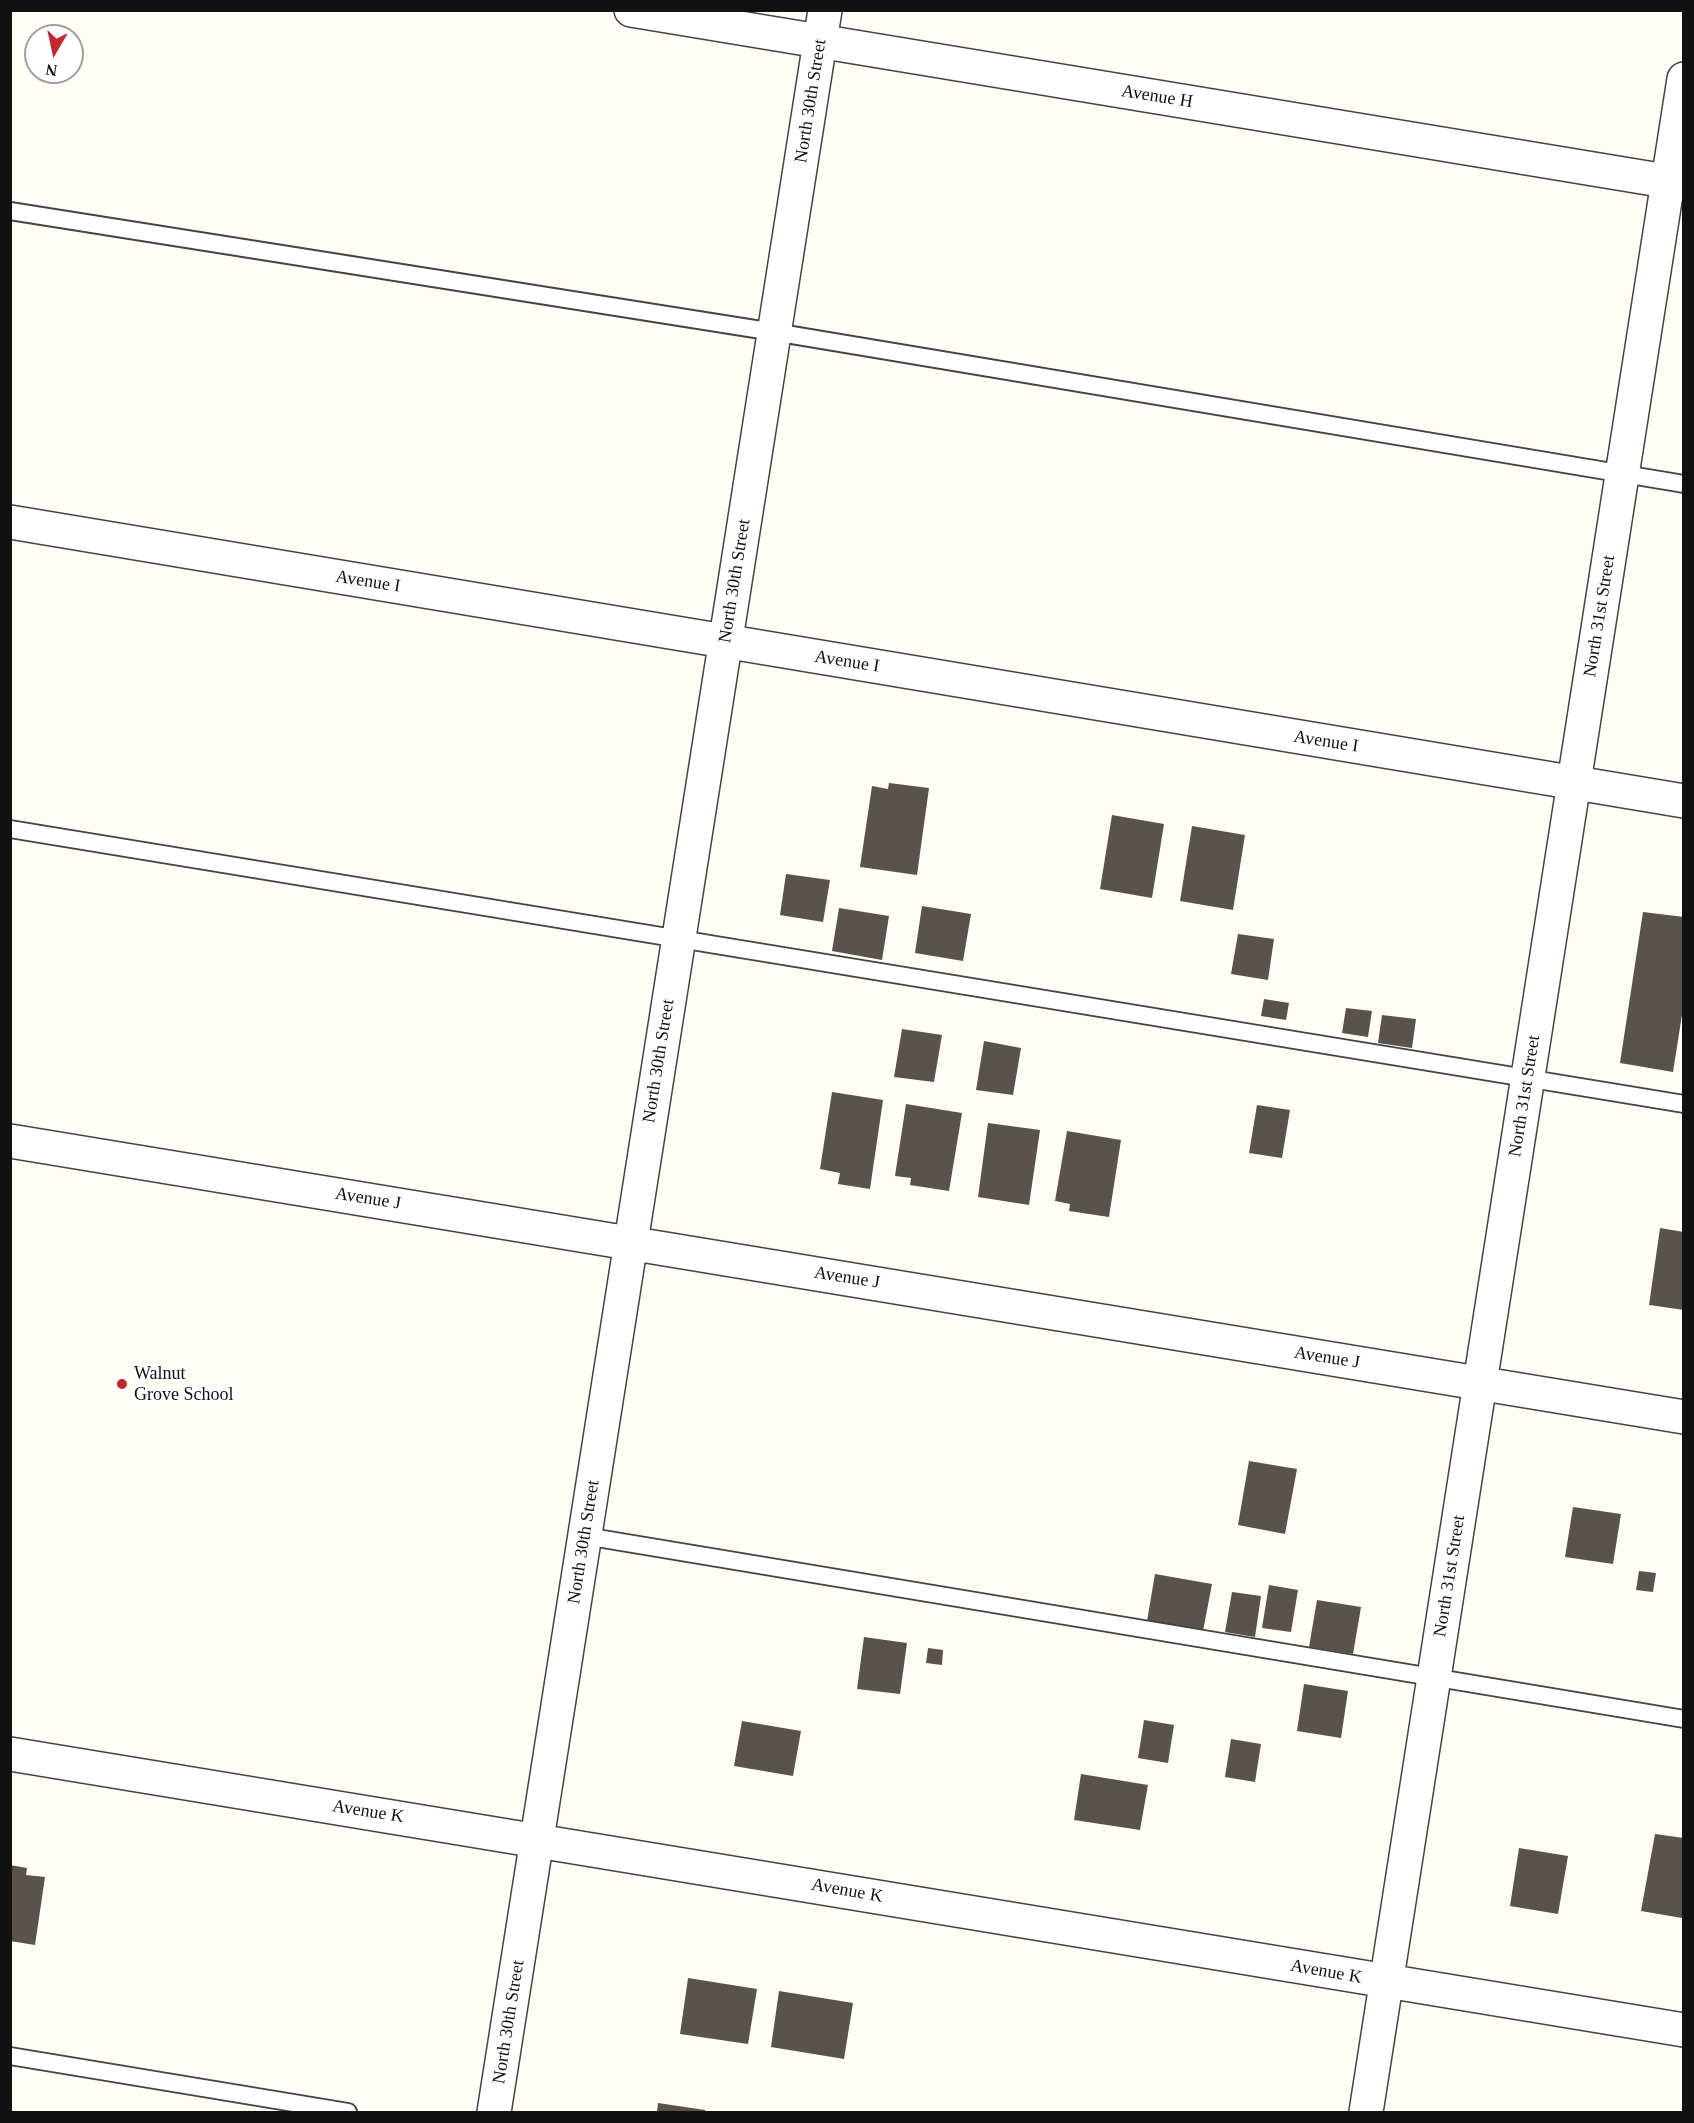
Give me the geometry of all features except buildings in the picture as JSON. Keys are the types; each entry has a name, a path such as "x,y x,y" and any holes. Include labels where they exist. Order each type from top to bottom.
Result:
{"street":[{"name":"Avenue H","path":"631,10 823,26 1676,182"},
{"name":"North 30th Street","path":"494,2112 823,26"},
{"name":"North 31st Street","path":"1366,2112 1622,474 1676,182 1683,79"},
{"name":"Avenue I","path":"10,522 1683,801"},
{"name":"Avenue J","path":"10,1141 1683,1417"},
{"name":"Avenue K","path":"10,1754 537,1839 1683,2030"}],"lane":[{"path":"10,211 774,332 1683,484"},
{"path":"10,829 679,937 1683,1104"},
{"path":"585,1536 1683,1719"},
{"path":"10,2056 348,2112"}],"place":[{"name":"Walnut Grove School","path":"122,1384"}]}
